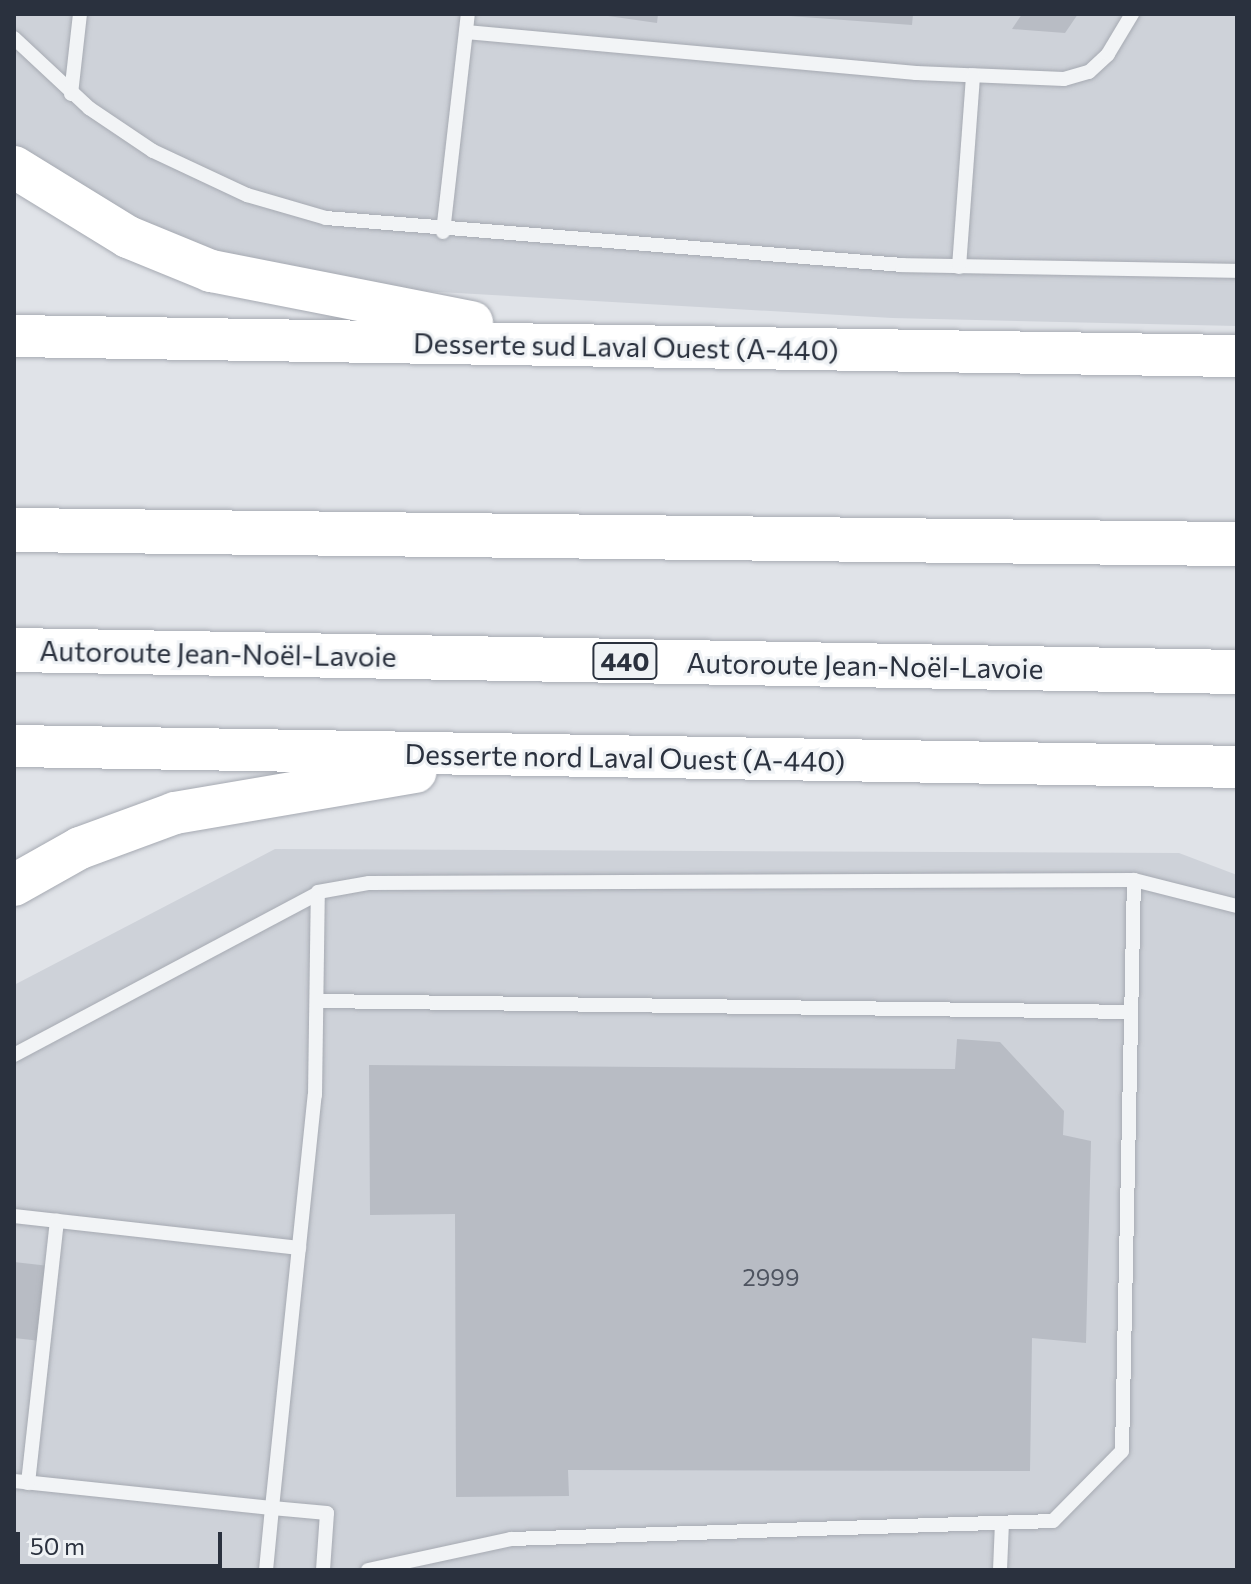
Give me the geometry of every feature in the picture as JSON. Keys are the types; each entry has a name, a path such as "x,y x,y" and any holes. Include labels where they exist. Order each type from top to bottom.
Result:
{"highway":[{"path":"14,530 1237,544"},
{"name":"Autoroute Jean-Noël-Lavoie","path":"14,650 1237,672"}],"main road":[{"path":"14,167 128,237 211,271 601,345"},
{"name":"Desserte sud Laval Ouest (A-440)","path":"14,336 1237,356"},
{"name":"Desserte nord Laval Ouest (A-440)","path":"14,746 1237,767"},
{"path":"14,885 80,848 175,813 511,755"}],"lane":[{"path":"71,94 80,14"},
{"path":"443,232 468,14"},
{"path":"466,32 973,76 1064,79 1089,72 1132,14"},
{"path":"14,38 71,94 153,151 247,195 336,220 443,232 959,267 1237,271"},
{"path":"959,267 973,76"},
{"path":"368,1570 511,1539 1053,1521 1122,1451 1134,880"},
{"path":"14,1055 319,893 369,883 1134,880 1237,906"},
{"path":"266,1570 299,1248 317,1001 319,893"},
{"path":"317,1001 1131,1012"},
{"path":"14,1216 299,1248"},
{"path":"57,1221 21,1482 327,1513 323,1570"},
{"path":"1000,1570 1002,1523"}],"shaded area":[{"path":"14,14 1237,14 1237,326 892,318 404,290 202,254 14,152"},
{"path":"275,849 1179,853 1237,875 1237,1570 14,1570 14,985"}],"building":[{"path":"594,14 658,14 657,23"},
{"path":"761,14 913,14 912,25"},
{"path":"1022,14 1078,14 1065,33 1012,29"},
{"path":"957,1039 1000,1042 1064,1111 1063,1135 1091,1141 1086,1343 1032,1338 1030,1471 568,1470 569,1496 456,1497 455,1214 370,1215 369,1065 955,1069"},
{"path":"14,1262 58,1267 50,1342 14,1338"}]}
